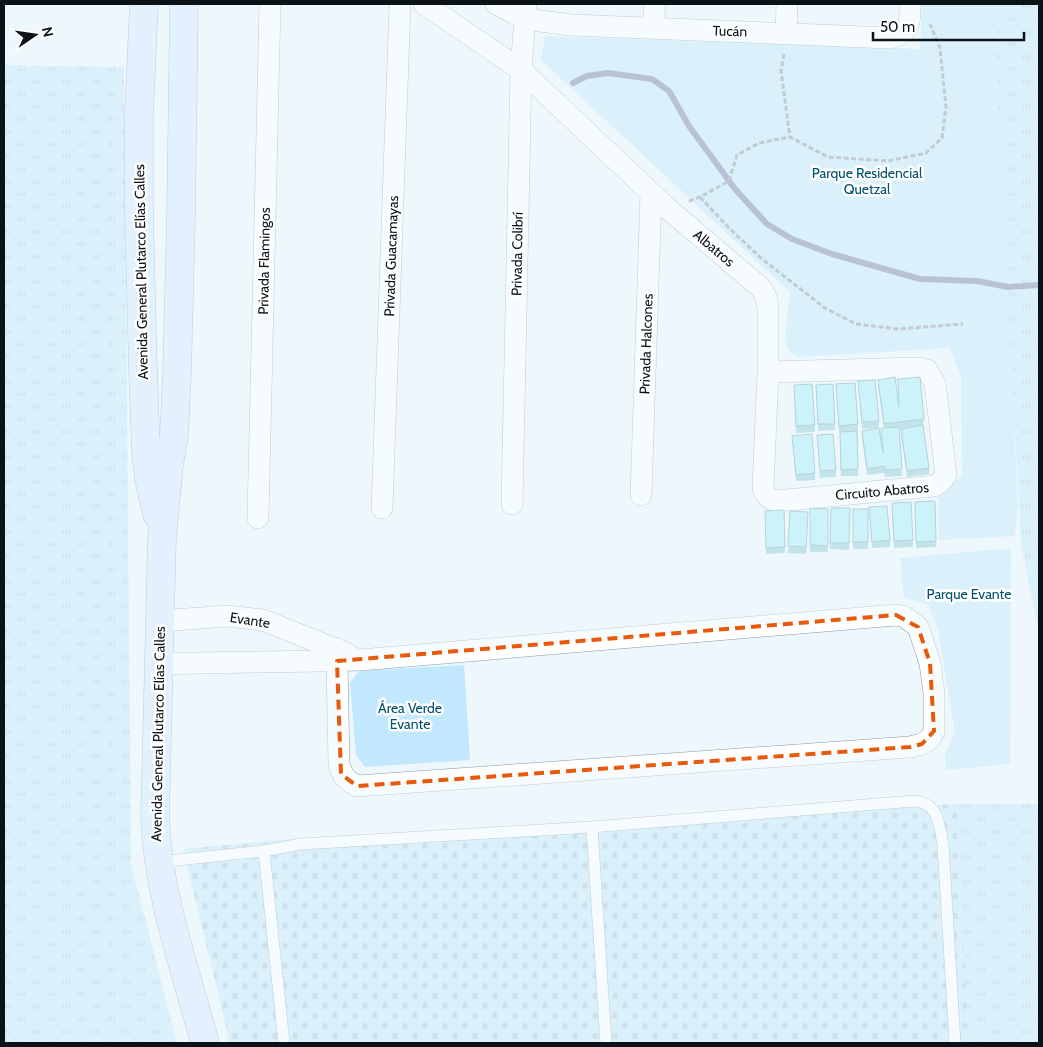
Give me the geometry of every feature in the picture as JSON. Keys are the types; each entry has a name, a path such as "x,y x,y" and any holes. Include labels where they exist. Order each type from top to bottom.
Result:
{"street":[{"name":"Avenida General Plutarco Elías Calles","path":"144,4 139,114 139,213 146,454 148,479 162,538"},
{"name":"Avenida General Plutarco Elías Calles","path":"184,4 181,218 174,436 169,465 162,538 155,817 158,862 164,898 205,1043"},
{"name":"Privada Flamingos","path":"258,518 270,4"},
{"name":"Privada Guacamayas","path":"382,508 400,4"},
{"name":"Albatros","path":"424,4 521,70 651,194 761,288 766,297 768,308 768,372 762,488"},
{"name":"Tucán","path":"496,4 571,25 890,38 900,36 907,30 910,21 910,4"},
{"path":"653,28 654,4"},
{"path":"786,33 787,4"},
{"name":"Privada Colibrí","path":"512,504 521,70 526,11"},
{"path":"139,114 146,122 148,130 148,209 150,214 157,223 170,222 181,218"},
{"name":"Privada Halcones","path":"642,495 651,194"},
{"name":"Circuito Abatros","path":"762,488 770,499 777,501 934,486 940,484 946,474 935,384 927,370 919,368 768,372"},
{"path":"158,664 336,654 360,660 896,615 905,617 918,627 930,664 934,694 934,731 930,739 910,748 357,786 347,781 341,774 339,764 336,654"},
{"name":"Evante","path":"160,621 228,616 254,619 275,624 336,654"}],"lane":[{"path":"158,862 264,851 302,844 592,828 903,802 924,802 932,808 937,816 943,845 955,1043"},
{"path":"592,828 606,1043"},
{"path":"264,851 284,1043"}],"path":[{"path":"667,208 700,197 729,181 737,156 759,143 790,136 828,157 888,161 926,153 942,138 946,107 940,48 928,20"},
{"path":"786,33 781,71 790,136"},
{"path":"700,197 762,259 825,308 856,324 898,329 963,324"}],"highlighted area":[{"path":"896,615 918,627 930,663 934,731 922,744 910,747 357,786 341,774 337,661"}],"green space":[{"name":"Parque Residencial Quetzal","path":"922,4 1001,4 995,56 1018,506 1015,536 939,540 938,494 962,476 961,375 949,348 798,357 789,351 785,339 790,292 541,60 545,36 920,49"},
{"path":"1001,4 1039,4 1039,634 1021,543 995,56"},
{"path":"4,65 124,67 131,863 177,1043 4,1043"},
{"name":"Parque Evante","path":"1011,548 1010,764 946,770 945,755 955,733 938,630 928,604 904,598 900,558"},
{"name":"Área Verde Evante","path":"464,665 470,760 365,767 356,755 350,683 359,671"},
{"path":"956,804 1039,804 1039,1043 969,1043"},
{"path":"956,804 969,1043 230,1043 183,849 281,840"}],"building":[{"path":"895,377 899,407 898,379 920,377 924,419 884,424 878,380"},
{"path":"875,380 879,421 862,422 858,381"},
{"path":"855,383 858,424 839,426 836,384"},
{"path":"812,384 815,425 796,426 794,385"},
{"path":"833,384 835,424 818,424 816,385"},
{"path":"923,425 929,468 907,471 901,429"},
{"path":"899,427 902,469 885,470 884,466 867,469 862,431 879,428 883,453 881,428"},
{"path":"857,431 858,469 841,470 840,432"},
{"path":"812,434 815,473 796,475 792,436"},
{"path":"833,434 836,470 820,471 817,435"},
{"path":"935,501 936,541 916,542 915,502"},
{"path":"911,502 913,540 894,541 892,503"},
{"path":"887,506 890,540 872,542 869,507"},
{"path":"810,508 828,509 828,546 810,545"},
{"path":"831,508 850,508 849,543 830,543"},
{"path":"853,509 868,509 868,542 853,542"},
{"path":"784,510 785,547 766,548 765,511"},
{"path":"790,511 808,512 806,547 788,546"}],"waterway":[{"path":"573,83 587,76 608,73 652,79 669,91 689,126 735,189 767,224 792,239 832,254 920,279 977,281 1008,287 1039,285"}]}
